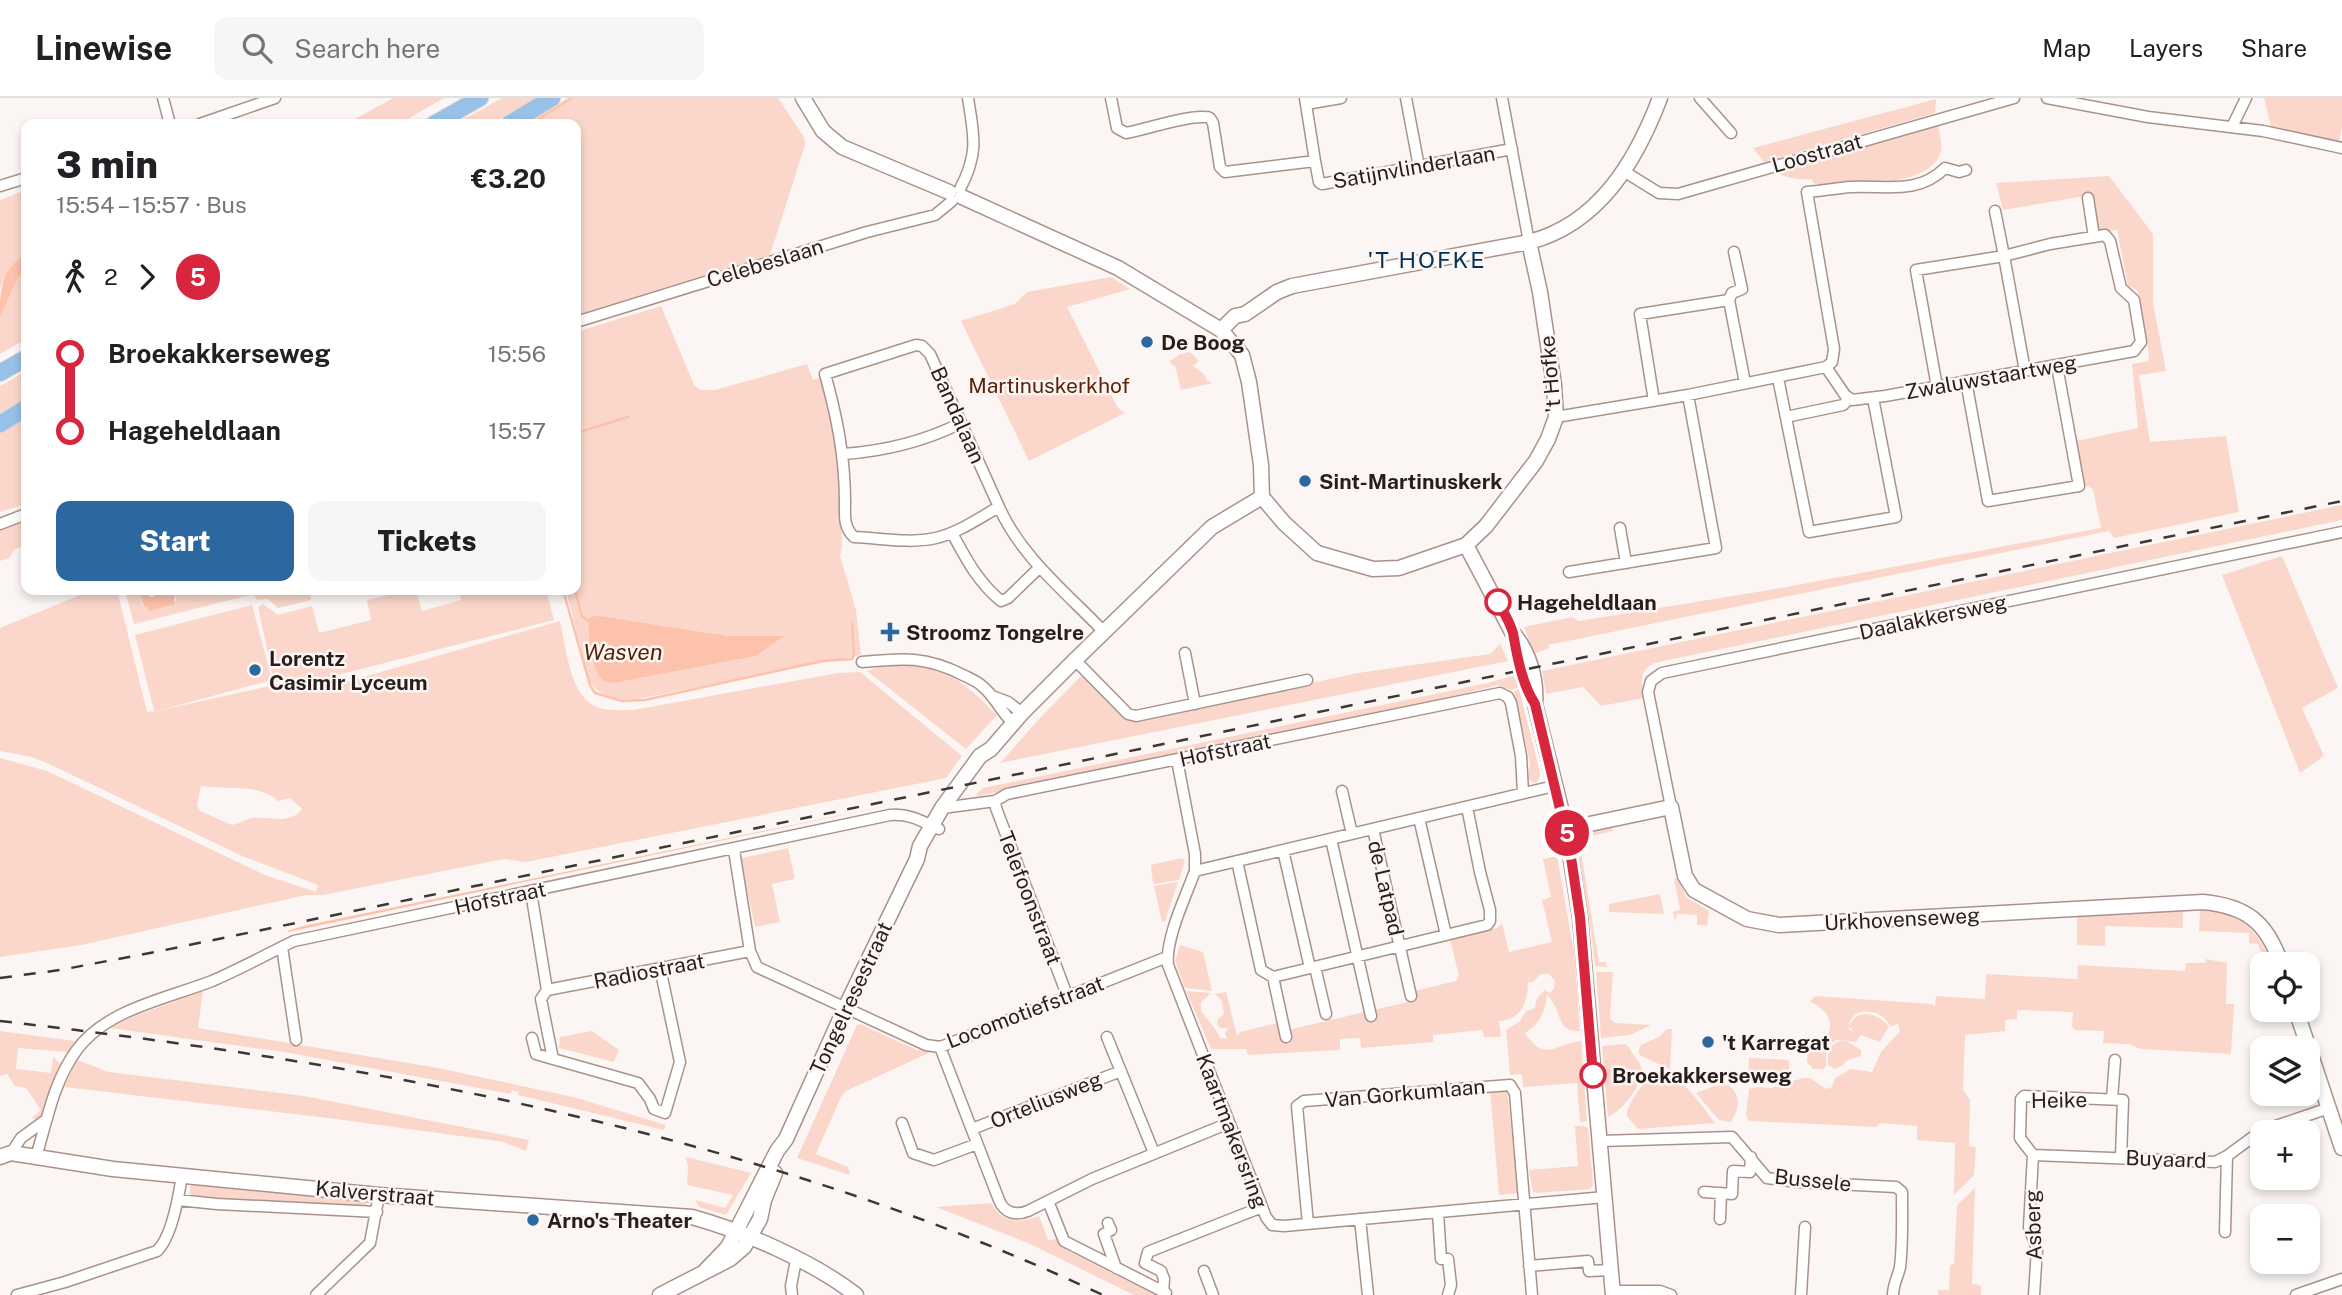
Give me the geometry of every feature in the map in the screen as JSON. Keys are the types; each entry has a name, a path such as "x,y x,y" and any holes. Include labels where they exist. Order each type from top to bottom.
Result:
{"main road":[{"path":"444,119 480,98"},
{"path":"517,119 552,98"},
{"path":"0,373 21,361"},
{"path":"0,424 21,411"}],"street":[{"path":"163,98 169,119"},
{"path":"214,119 275,98"},
{"path":"803,98 821,129 842,147 1118,268 1226,334 1242,355 1250,383 1261,465 1262,497"},
{"path":"956,195 970,170 975,148 969,98"},
{"name":"Satijnvlinderlaan","path":"1111,98 1117,128 1126,133 1207,117 1213,123 1220,167 1225,172 1315,161 1319,182 1322,184 1512,149"},
{"path":"1315,161 1305,101 1341,98"},
{"path":"1406,98 1419,167"},
{"path":"1503,98 1529,242"},
{"path":"1226,334 1244,319 1245,314 1277,292 1311,281 1547,237 1577,220 1608,193 1625,172 1646,135 1660,98"},
{"path":"1700,98 1731,134"},
{"name":"Loostraat","path":"1625,172 1659,193 1678,194 2014,98"},
{"path":"2047,98 2148,117 2232,127 2342,148"},
{"path":"2232,127 2246,98"},
{"path":"1556,417 1688,395 1826,367 1832,362 1834,349 1807,192 1851,187 1905,188 1928,181 1945,168 1959,172 1966,170"},
{"path":"0,186 21,180"},
{"name":"Celebeslaan","path":"581,319 867,232 935,215 956,195"},
{"path":"1937,387 1916,270 2004,256 2050,244 2094,237 2088,198"},
{"path":"1995,211 2025,371"},
{"name":"Zwaluwstaartweg","path":"1786,417 1843,405 1849,399 1873,398 2134,351 2141,342 2134,300 2121,288 2110,241 2105,235 2094,237"},
{"name":"'t Hofke","path":"1262,497 1284,523 1317,553 1373,569 1399,568 1466,545 1486,526 1536,461 1556,417 1540,292 1529,242"},
{"path":"1734,252 1742,289 1732,293 1729,300 1745,383"},
{"path":"1654,401 1640,314 1729,300"},
{"name":"Bandalaan","path":"916,345 922,346 930,354 961,423 999,506 952,533 936,538 920,540 854,537 845,522 844,454 825,373 916,345"},
{"path":"1966,381 1988,501 2008,498 2079,486 2057,366"},
{"path":"1826,367 1849,399"},
{"path":"1778,378 1808,532 1896,517 1873,398"},
{"path":"1569,572 1716,548 1688,395"},
{"path":"844,454 879,452 907,445 961,423"},
{"name":"Tongelresestraat","path":"660,1295 730,1259 744,1247 744,1235 760,1219 786,1139 917,859 928,849 935,827 947,808 991,749 1075,660 1212,527 1262,497"},
{"path":"999,506 1016,538 1040,567 1104,632"},
{"path":"0,524 21,516"},
{"path":"1620,528 1626,563"},
{"name":"Daalakkersweg","path":"1671,807 1648,692 1651,681 1662,673 2342,532"},
{"path":"952,533 973,571 1001,601 1008,598 1040,567"},
{"path":"1466,545 1513,632 1514,646 1526,666 1528,694 1535,704 1566,829 1580,917 1613,1293 1660,1291 1671,1295"},
{"path":"1185,653 1195,704"},
{"path":"862,662 921,659 946,667 980,684 992,696 999,710 1018,718"},
{"path":"1075,660 1128,714 1136,716 1307,680"},
{"name":"Hofstraat","path":"947,808 995,801 1007,794 1500,693 1508,697 1521,756 1524,793"},
{"path":"1167,957 1195,871 1195,854 1177,761"},
{"path":"1195,871 1554,786"},
{"path":"1342,790 1352,834"},
{"name":"Telefoonstraat","path":"995,801 1067,995"},
{"path":"1237,861 1261,970 1273,977 1486,925 1490,921 1490,910 1467,807"},
{"path":"1566,829 1671,807"},
{"name":"Urkhovenseweg","path":"1671,807 1685,876 1690,884 1695,890 1748,919 1779,925 1800,925 2203,902 2224,904 2245,912 2264,930 2275,952"},
{"name":"Hofstraat","path":"36,1157 62,1072 80,1045 100,1026 116,1017 214,980 282,947 325,934 890,815 902,814 935,827"},
{"path":"1419,818 1446,935"},
{"name":"de Latpad","path":"1373,829 1411,996"},
{"path":"1331,839 1371,1016"},
{"path":"734,849 750,951"},
{"path":"1283,850 1326,1014"},
{"path":"531,892 548,990 541,999 553,1059"},
{"path":"282,947 296,1040"},
{"name":"Locomotiefstraat","path":"750,951 757,967 926,1045 940,1047 1167,957"},
{"name":"Radiostraat","path":"548,990 750,951"},
{"name":"Kaartmakersring","path":"1167,957 1229,1123 1262,1207 1272,1225 1605,1198"},
{"path":"532,1038 536,1054 638,1083 654,1109 666,1113 680,1062 660,968"},
{"path":"1273,977 1286,1037"},
{"path":"2300,1022 2342,1148"},
{"path":"1107,1037 1154,1153"},
{"path":"940,1047 976,1144 1004,1209 1021,1213 1091,1179 1229,1123"},
{"name":"Heike","path":"2112,1099 2115,1059"},
{"name":"Orteliusweg","path":"972,1129 1121,1070"},
{"name":"Van Gorkumlaan","path":"1308,1224 1297,1106 1304,1101 1510,1085 1515,1093 1524,1206"},
{"name":"Heike","path":"2033,1155 2020,1138 2021,1099 2024,1096 2123,1100 2121,1157"},
{"name":"Buyaard","path":"2033,1155 2215,1162 2261,1131 2329,1108"},
{"path":"4,1152 47,1119"},
{"path":"902,1122 913,1153 934,1160 976,1144"},
{"name":"Bussele","path":"1601,1141 1732,1137 1768,1178 1896,1187 1902,1192 1902,1206 1899,1271 1893,1283 1893,1295"},
{"name":"Kalverstraat","path":"4,1152 76,1165 379,1195 692,1217 744,1235 831,1278 856,1295"},
{"name":"Asberg","path":"2033,1155 2029,1227 2037,1249 2034,1295"},
{"path":"2225,1232 2227,1156"},
{"path":"1704,1192 1731,1194 1733,1171 1750,1172 1751,1157"},
{"path":"17,1295 65,1283 157,1251 162,1245 178,1200 182,1175"},
{"path":"1720,1219 1721,1193"},
{"path":"319,1294 370,1243 379,1195"},
{"name":"Kalverstraat","path":"178,1200 377,1212"},
{"path":"1048,1201 1064,1241 1166,1293"},
{"path":"1524,1206 1532,1295"},
{"path":"1166,1293 1161,1271 1145,1263 1148,1252 1262,1207"},
{"path":"1438,1213 1441,1259 1448,1259 1451,1285 1448,1295"},
{"path":"1360,1219 1368,1295"},
{"path":"1108,1223 1111,1230 1104,1234 1116,1268"},
{"path":"1801,1295 1805,1227"},
{"path":"792,1295 796,1260"},
{"path":"1529,1266 1588,1261 1589,1271 1611,1270"},
{"path":"1204,1271 1213,1295"},
{"path":"2296,1295 2342,1279"}],"green space":[{"path":"393,98 444,98 408,119 355,119"},
{"path":"502,98 535,98 499,119 464,119"},
{"path":"568,98 778,98 804,137 805,145 770,255 581,313 581,119 532,119"},
{"path":"2264,98 2342,98 2339,141 2271,127"},
{"path":"1936,99 1935,113 1764,162 1753,148"},
{"path":"1938,124 1941,151 1934,164 1905,178 1886,182 1815,184 1811,179 1790,178 1772,169"},
{"path":"2109,176 2153,234 2153,303 2166,371 2139,375 2150,442 2226,436 2239,512 2114,538 2109,531 1548,645 1549,648 1534,654 1524,627 1572,617 1579,621 1781,588 2101,528 2093,489 2085,485 2076,441 2138,428 2132,364 2148,361 2149,355 2138,291 2128,285 2117,230 2097,233 2091,195 2003,210 1996,183"},
{"path":"21,192 21,258 7,273 0,288 0,200"},
{"path":"21,275 21,342 0,354 0,317"},
{"name":"Martinuskerkhof","path":"1111,277 1130,289 1067,307 1118,408 1125,413 1029,461 961,321 1015,304 1027,292"},
{"path":"661,306 694,385 700,390 715,390 807,364 813,380 823,377 834,418 841,489 840,556 856,610 861,655 632,700 608,696 598,691 589,681 567,595 581,595 581,330","holes":["651,624 729,636 782,636 756,656 614,683"]},
{"path":"1190,352 1199,361 1193,366 1204,374 1207,381 1213,383 1181,390 1175,366 1170,361 1180,354"},
{"path":"21,374 21,401 0,414 0,386"},
{"path":"21,420 21,506 0,512 0,433"},
{"path":"2342,505 2342,520 1654,663 1643,673 1644,698 1601,706 1583,687 1546,694 1542,671"},
{"path":"21,522 21,547 15,549 9,558 0,561 0,528"},
{"path":"2282,556 2338,688 2302,708 2324,756 2300,773 2222,575"},
{"path":"80,595 118,595 147,712 154,711 135,635 252,605 272,680 157,711 292,681 274,682 258,607 263,604 278,615 312,606 319,633 371,620 367,600 388,595 417,595 422,611 461,600 460,595 547,595 554,620 306,683 307,693 560,621 567,658 576,684 590,703 600,708 633,710 838,673 860,672 962,756 946,778 526,862 504,859 323,895 306,895 81,945 0,957 0,758 47,771 265,875 316,892 318,885 240,855 49,764 32,757 0,751 0,628","holes":["201,786 241,788 270,795 278,801 290,798 302,809 292,817 254,818 232,825 200,811 197,805"]},
{"path":"126,595 140,595 143,606 176,601 175,595 250,595 134,624"},
{"path":"254,595 310,595 311,600 278,608 268,599 257,600"},
{"path":"1500,644 1508,661 1000,763 1083,674 1127,719 1133,721 1358,673 1490,654"},
{"path":"889,664 924,668 949,676 972,691 997,715 966,749 867,671"},
{"path":"1515,675 1519,687 1512,690 1498,685 1409,707 976,795 983,788 1488,683"},
{"path":"1519,689 1540,772 1539,780 1534,783 1528,779 1530,763 1514,691"},
{"path":"1612,828 1613,831 1586,837 1588,844 1580,846 1599,962 1606,962 1607,967 1595,966 1576,843 1586,833"},
{"path":"788,848 795,879 772,884 780,922 755,927 742,858"},
{"path":"1557,856 1574,952 1580,1031 1572,1031 1563,1024 1547,995 1541,1017 1525,1033 1539,1048 1545,1050 1581,1041 1587,1121 1580,1122 1577,1083 1523,1087 1522,1074 1510,1075 1506,1030 1520,1021 1526,1011 1535,1008 1537,998 1545,990 1550,993 1554,989 1555,981 1549,974 1541,974 1533,982 1528,982 1527,996 1522,1008 1513,1017 1499,1021 1501,1037 1484,1037 1482,1030 1433,1035 1433,1042 1361,1048 1360,1038 1340,1039 1340,1050 1248,1055 1246,1049 1211,1049 1186,991 1211,993 1201,1002 1201,1011 1220,1038 1227,1039 1225,1033 1228,1028 1220,1028 1217,1024 1224,1014 1222,1001 1215,994 1226,992 1237,1036 1240,1032 1281,1022 1288,1030 1416,1000 1414,991 1456,981 1459,976 1450,939 1497,928 1502,923 1509,952 1552,942 1542,900 1551,897 1543,859"},
{"path":"1182,858 1185,861 1179,880 1153,884 1151,865"},
{"path":"1678,878 1686,897 1709,911 1707,925 1697,925 1697,915 1677,914 1675,922 1673,912 1680,910 1674,879"},
{"path":"1178,882 1165,921 1162,922 1154,886"},
{"path":"1660,894 1664,914 1609,912 1609,904"},
{"path":"2200,910 2225,914 2245,924 2266,952 2261,952 2258,944 2249,943 2249,933 2199,931"},
{"path":"2183,911 2183,928 2105,926 2105,946 2077,945 2077,915"},
{"path":"1180,945 1203,952 1212,991 1185,988 1175,961"},
{"path":"2206,959 2227,963 2226,1004 2234,1004 2231,1054 2141,1049 2128,1044 2103,1043 2104,1031 2075,1030 2072,1027 2073,1012 2017,1010 2017,1019 2005,1020 2005,1031 1965,1035 1963,1090 1970,1100 1969,1146 1976,1147 1974,1175 1954,1195 1955,1143 1917,1140 1917,1126 1880,1123 1876,1127 1749,1121 1746,1115 1749,1089 1771,1088 1810,1078 1826,1089 1832,1087 1835,1078 1851,1069 1872,1072 1881,1052 1900,1031 1898,1024 1891,1026 1873,1012 1857,1013 1849,1026 1857,1016 1868,1014 1889,1026 1880,1042 1861,1035 1856,1042 1836,1040 1826,1048 1826,1066 1823,1069 1813,1069 1807,1062 1808,1048 1824,1039 1830,1026 1825,1012 1810,1002 1815,996 1935,1006 1936,996 1985,999 1986,974 2077,979 2078,965 2185,971 2186,963 2205,963"},
{"path":"1596,972 1613,972 1610,1018 1615,1023 1651,1025 1630,1035 1601,1038"},
{"path":"203,991 198,1028 438,1068 573,1097 666,1125 664,1130 518,1095 519,1092 512,1090 511,1094 284,1052 110,1028"},
{"path":"857,1025 917,1050 933,1051 846,1091 841,1097 816,1154 848,1167 850,1175 797,1158"},
{"path":"1667,1029 1672,1029 1670,1069 1641,1056 1638,1052 1641,1045 1659,1037"},
{"path":"0,1031 75,1041 68,1052 18,1048 16,1069 51,1073 53,1057 61,1064 45,1111 38,1120 32,1118 41,1110 26,1088 15,1086 7,1074 0,1076"},
{"path":"592,1031 619,1050 614,1062 559,1048 560,1037"},
{"path":"1844,1040 1861,1050 1861,1056 1847,1060 1835,1069 1828,1065 1828,1049"},
{"path":"1625,1044 1640,1063 1640,1081 1620,1109 1608,1117 1602,1046"},
{"path":"1749,1058 1789,1060 1789,1074 1748,1076"},
{"path":"77,1060 109,1072 304,1096 529,1140 526,1151 504,1142 64,1087"},
{"path":"1659,1070 1667,1072 1682,1083 1715,1123 1638,1129 1627,1116 1630,1104 1638,1090"},
{"path":"1729,1085 1736,1094 1738,1103 1731,1122 1719,1120 1696,1093 1715,1086"},
{"path":"1507,1089 1518,1193 1499,1195 1490,1090"},
{"path":"1575,1126 1588,1128 1593,1184 1591,1189 1533,1192 1529,1170 1578,1166"},
{"path":"686,1157 751,1173 726,1215 699,1207 695,1200 725,1208 733,1195 687,1185"},
{"path":"198,1182 367,1200 366,1207 194,1198 190,1194 190,1186"},
{"path":"1975,1188 1972,1283 1981,1286 1981,1295 1938,1295 1938,1290 1949,1290 1950,1265 1954,1264 1957,1205"},
{"path":"991,1203 1000,1215 1012,1220 1039,1216 1048,1240 1056,1239 1066,1250 1155,1295 1134,1295 1028,1243 936,1207"}],"water":[{"path":"21,258 21,275 0,317 3,283 15,262"},
{"path":"140,595 175,595 174,604 151,611 144,606"},
{"name":"Wasven","path":"590,617 729,636 784,636 756,656 614,683 599,676 593,660 589,623"},
{"path":"899,803 288,932 287,931 303,926"}],"waterway":[{"path":"539,119 572,98"},
{"path":"581,431 628,417"},
{"path":"564,595 590,685 595,693 622,701 645,700 822,661 852,659 852,624"},
{"path":"576,595 582,617 589,621"}],"railway":[{"path":"0,978 160,951 2342,501"},
{"path":"0,1021 283,1059 564,1113 701,1148 838,1190 972,1238 1103,1295"}],"bus line":[{"name":"5","path":"1498,602 1513,632 1514,646 1528,694 1535,704 1566,829 1580,917 1593,1075"}],"place":[{"name":"De Boog","path":"1147,342"},
{"name":"Sint-Martinuskerk","path":"1305,481"},
{"name":"Hageheldlaan","path":"1498,602"},
{"name":"Stroomz Tongelre","path":"890,632"},
{"name":"Lorentz Casimir Lyceum","path":"255,670"},
{"name":"'t Karregat","path":"1708,1042"},
{"name":"Broekakkerseweg","path":"1593,1075"},
{"name":"Arno's Theater","path":"533,1220"}],"district":[{"name":"'T HOFKE","path":"1427,259"}]}
